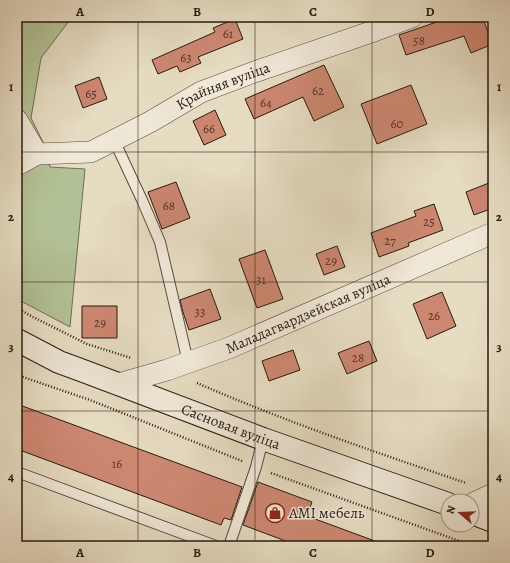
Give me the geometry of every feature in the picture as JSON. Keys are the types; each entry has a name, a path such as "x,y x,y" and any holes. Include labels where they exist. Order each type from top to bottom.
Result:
{"main road":[{"name":"Сасновая вуліца","path":"17,340 60,362 263,439 440,501"},
{"path":"480,516 493,520"}],"street":[{"name":"Крайняя вуліца","path":"17,148 37,154 91,152 150,122 201,92 412,17"},
{"path":"17,120 37,154"},
{"name":"Крайняя вуліца","path":"17,165 37,154"},
{"name":"Маладагвардзейская вуліца","path":"118,384 167,370 229,348 493,233"},
{"path":"480,494 493,494"}],"lane":[{"path":"114,140 160,242 188,362"},
{"path":"229,546 256,467 263,439"},
{"path":"17,472 216,546"}],"path":[{"path":"17,308 87,344 167,370 303,426 401,461 470,493"}],"green space":[{"path":"28,17 72,17 41,58 31,118 43,142 50,167 85,169 70,327 17,299 17,28"}],"building":[{"path":"451,17 482,17 493,44 471,53 464,36 406,55 399,35"},
{"path":"235,19 243,39 198,57 201,63 180,72 177,66 158,74 152,60 215,32 213,28"},
{"path":"324,65 344,107 314,121 303,97 254,119 245,99"},
{"path":"99,77 107,99 83,108 75,86"},
{"path":"411,85 427,124 377,144 361,104"},
{"path":"215,110 226,135 204,145 193,121"},
{"path":"176,182 190,218 162,229 148,192"},
{"path":"489,183 493,195 493,208 474,215 466,192"},
{"path":"434,204 443,230 408,243 409,246 379,257 371,233 416,216 414,211"},
{"path":"337,246 345,267 324,275 316,254"},
{"path":"265,250 283,299 257,308 239,259"},
{"path":"210,289 221,319 189,330 180,300"},
{"path":"442,292 456,326 427,339 413,304"},
{"path":"82,306 117,306 117,338 82,338"},
{"path":"369,341 377,361 347,374 338,353"},
{"path":"293,350 300,370 269,381 262,361"},
{"path":"17,404 242,487 231,520 224,518 221,525 17,449"},
{"name":"AMI мебель","path":"258,482 312,502 307,516 383,544 382,546 299,546 243,525"}],"place":[{"name":"AMI мебель","path":"275,513"}]}
